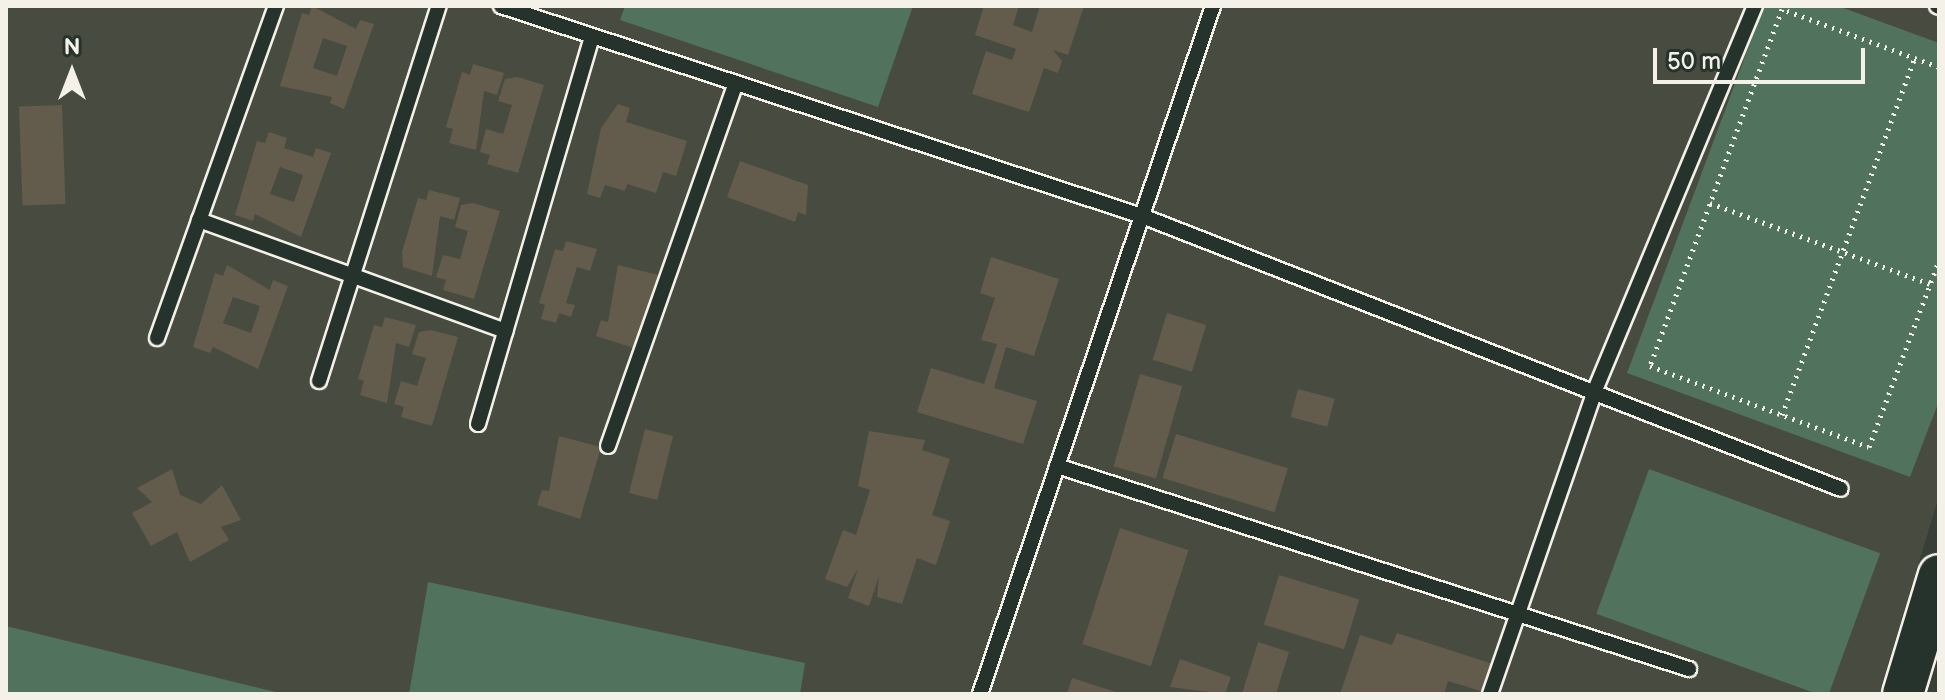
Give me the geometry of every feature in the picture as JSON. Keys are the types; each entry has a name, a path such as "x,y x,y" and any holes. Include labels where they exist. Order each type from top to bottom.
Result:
{"street":[{"path":"1918,675 1939,575"}],"lane":[{"path":"157,338 276,6"},
{"path":"319,381 439,6"},
{"path":"501,6 1142,216 1595,390 1841,489"},
{"path":"980,694 1213,6"},
{"path":"1490,694 1595,390 1755,6"},
{"path":"478,424 592,36"},
{"path":"608,446 736,83"},
{"path":"199,220 505,331"},
{"path":"1057,466 1689,669"}],"path":[{"path":"1939,67 1782,9 1650,366 1869,447 1939,261"},
{"path":"1782,415 1915,58"},
{"path":"1710,203 1930,284"}],"shaded area":[{"path":"6,6 1939,6 1939,496 1879,694 6,694"}],"green space":[{"path":"625,6 913,6 878,107 620,20"},
{"path":"1764,6 1838,6 1939,43 1939,401 1910,477 1627,373"},
{"path":"1649,469 1880,553 1829,694 1817,694 1596,614"},
{"path":"428,582 805,663 800,694 409,694"},
{"path":"6,626 284,694 6,694"}],"building":[{"path":"312,6 356,29 360,20 374,24 344,109 330,103 332,97 280,86 302,13 309,15","holes":["323,38 347,46 337,76 313,68"]},
{"path":"984,6 1019,6 1013,25 1032,32 1040,6 1084,6 1068,55 1053,50 1062,61 1058,73 1044,68 1029,112 972,94 986,51 1012,60 1016,49 975,35"},
{"path":"473,64 504,73 497,95 484,91 476,150 449,143 453,129 446,127 462,72 470,75"},
{"path":"517,77 544,85 518,173 487,164 490,155 480,152 486,129 503,134 512,105 498,101 505,79"},
{"path":"618,104 630,108 626,122 687,141 676,176 663,172 656,193 627,184 625,191 605,185 600,198 587,194 601,128"},
{"path":"62,105 65,204 22,205 19,107"},
{"path":"269,132 287,138 284,148 313,157 316,148 331,153 301,237 255,214 253,221 235,215 257,141 265,143","holes":["280,167 303,175 294,202 270,194"]},
{"path":"740,161 808,185 806,215 798,212 795,222 727,197"},
{"path":"429,190 460,198 454,220 440,216 432,276 403,267 402,252 418,198 426,200"},
{"path":"473,203 500,211 474,299 443,290 446,280 436,277 443,255 460,259 468,231 455,227 461,205"},
{"path":"566,241 597,249 590,271 577,267 566,303 575,305 571,317 559,313 556,323 541,319 545,305 539,303 555,249 563,251"},
{"path":"991,257 1059,279 1034,356 1006,347 994,388 1037,401 1023,444 917,412 931,368 984,384 997,344 981,340 995,298 980,293"},
{"path":"227,265 270,290 273,280 288,286 258,369 213,347 210,353 193,347 215,273 223,276","holes":["233,297 260,306 251,333 223,323"]},
{"path":"618,265 662,276 640,350 596,336 601,320 608,322"},
{"path":"1167,313 1206,325 1192,372 1153,360"},
{"path":"385,317 416,325 409,347 396,343 387,403 360,395 364,381 358,379 374,325 382,327"},
{"path":"431,330 458,337 432,426 401,417 404,407 394,404 401,381 417,386 426,358 412,354 419,332"},
{"path":"1140,374 1182,386 1156,478 1114,466"},
{"path":"1298,389 1335,399 1327,427 1290,417"},
{"path":"645,429 673,436 657,500 629,493"},
{"path":"869,431 925,440 922,450 950,459 932,515 950,521 936,565 917,558 902,604 877,597 879,576 869,606 848,598 858,569 847,587 825,579 843,530 856,535 870,490 858,486"},
{"path":"1176,434 1288,468 1274,512 1163,478"},
{"path":"559,436 601,447 580,519 537,505 542,490 549,491"},
{"path":"172,469 180,495 201,504 222,485 241,520 221,527 229,540 190,562 177,532 151,546 132,513 152,502 137,488"},
{"path":"1120,528 1188,550 1151,666 1082,644"},
{"path":"1279,575 1359,600 1344,649 1264,625"},
{"path":"1397,633 1496,665 1487,693 1448,681 1444,694 1340,694 1360,635 1392,645"},
{"path":"1258,642 1289,652 1276,694 1242,694"},
{"path":"1180,659 1231,677 1225,694 1170,687"},
{"path":"1072,678 1119,693 1119,694 1067,694"}]}
